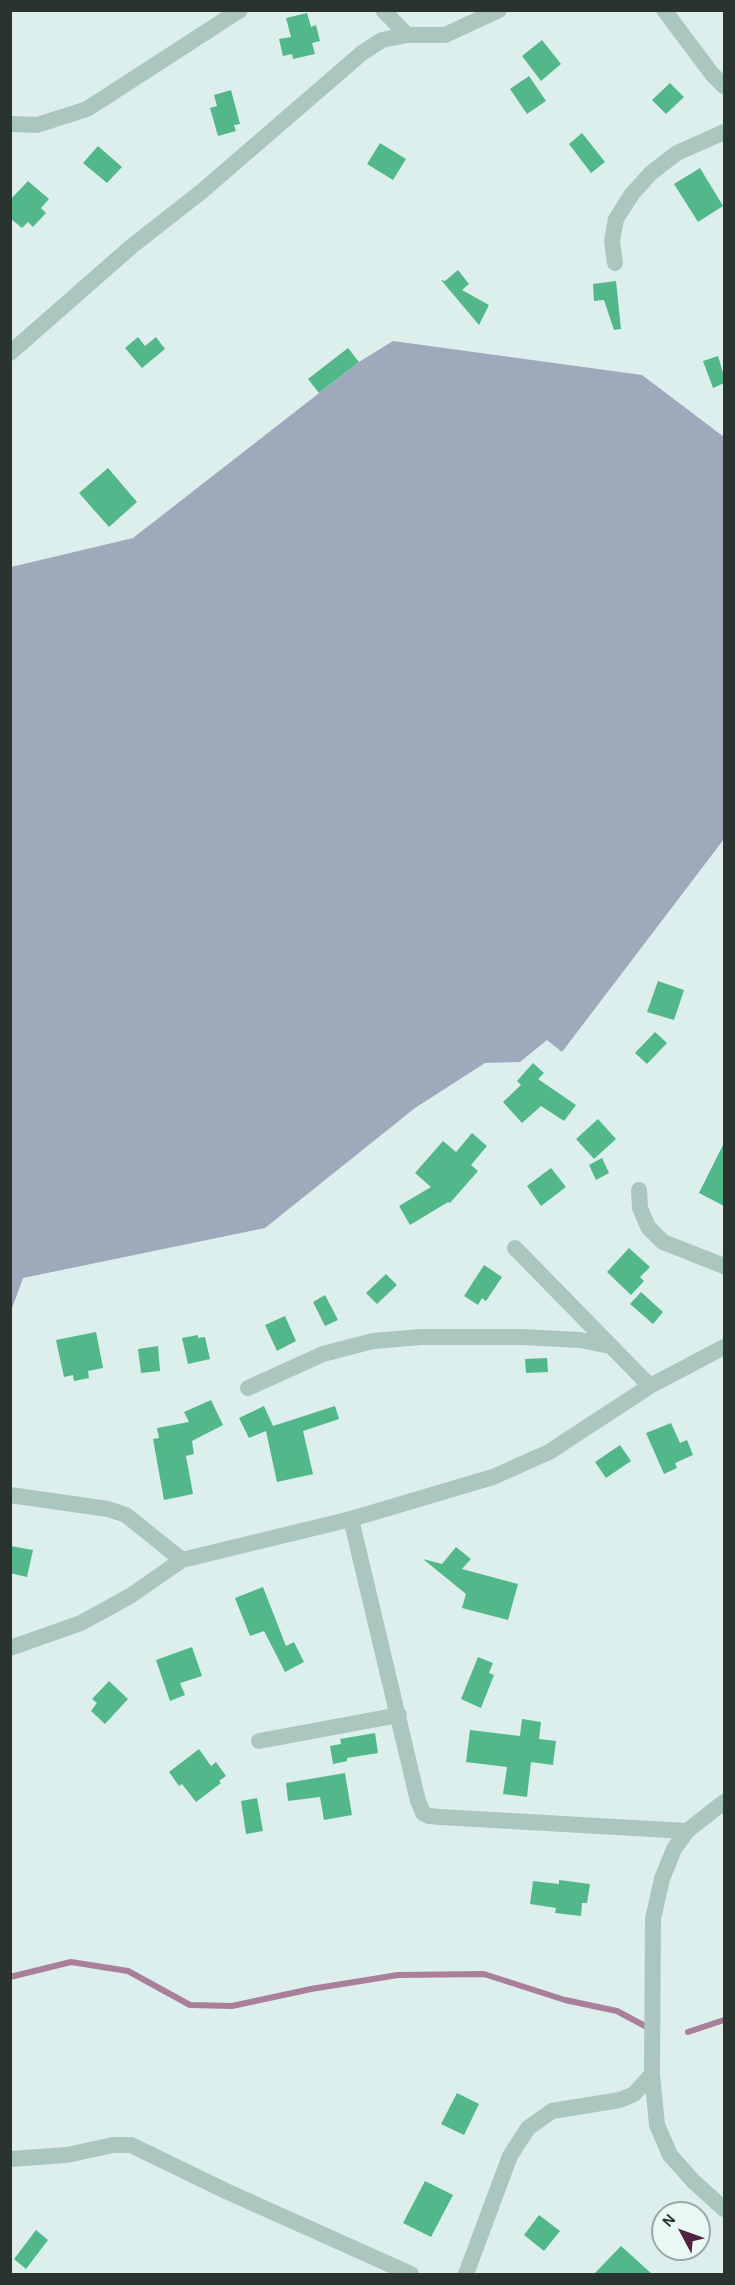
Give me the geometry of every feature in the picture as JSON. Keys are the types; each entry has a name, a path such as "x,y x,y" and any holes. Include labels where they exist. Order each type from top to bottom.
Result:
{"street":[{"path":"10,124 37,125 87,110 240,10"},
{"path":"382,10 407,35"},
{"path":"10,353 132,246 201,192 362,53 382,40 407,35 445,35 499,10"},
{"path":"664,10 712,74 724,86"},
{"path":"615,263 612,242 616,219 632,194 651,174 677,153 724,132"},
{"path":"639,1190 640,1208 648,1227 663,1242 724,1266"},
{"path":"515,1248 650,1386"},
{"path":"248,1388 323,1354 373,1341 453,1336 523,1337 580,1340 610,1346"},
{"path":"10,1648 81,1623 130,1596 182,1560 351,1519 493,1477 549,1452 650,1386 724,1347"},
{"path":"10,1495 108,1509 126,1515 182,1560"},
{"path":"351,1519 418,1801 423,1813 429,1816 687,1831"},
{"path":"259,1741 399,1715"},
{"path":"724,1802 687,1831 674,1849 662,1880 653,1919 652,2074 657,2125 670,2155 693,2181 724,2209"},
{"path":"466,2274 510,2156 528,2128 552,2111 620,2100 634,2094 652,2074"},
{"path":"10,2159 67,2156 113,2145 131,2145 228,2192 411,2274"}],"shaded area":[{"path":"393,341 642,375 724,437 724,839 562,1052 547,1040 520,1062 485,1063 415,1108 265,1228 23,1278 11,1311 11,567 133,538 359,362"}],"building":[{"path":"307,13 311,27 316,25 320,41 312,43 315,54 293,59 292,54 283,56 279,39 291,37 286,18"},
{"path":"542,40 561,64 541,81 522,56"},
{"path":"529,76 546,101 527,114 510,89"},
{"path":"670,83 684,97 666,114 652,100"},
{"path":"231,90 240,124 234,125 236,131 218,136 210,108 217,106 214,95"},
{"path":"582,133 605,162 591,173 569,144"},
{"path":"380,143 406,159 393,180 367,164"},
{"path":"98,146 122,167 107,183 83,163"},
{"path":"700,168 723,206 698,222 674,184"},
{"path":"28,181 49,199 41,208 46,213 33,227 28,222 22,228 10,218 10,200"},
{"path":"458,270 469,284 462,290 489,305 479,325 441,280 445,281"},
{"path":"616,281 621,329 614,330 604,300 594,301 593,284"},
{"path":"138,337 145,346 156,337 165,349 142,368 125,348"},
{"path":"348,348 359,362 319,393 308,379"},
{"path":"718,356 724,383 713,388 703,361"},
{"path":"108,468 137,502 109,527 79,493"},
{"path":"658,981 684,990 674,1020 647,1012"},
{"path":"655,1032 667,1043 647,1064 635,1053"},
{"path":"533,1063 544,1073 538,1079 576,1105 564,1121 541,1106 522,1123 503,1102 521,1085 517,1081"},
{"path":"598,1119 616,1139 594,1159 576,1139"},
{"path":"472,1133 487,1146 471,1165 478,1171 450,1203 448,1202 410,1225 399,1206 431,1187 415,1173 443,1141 456,1152"},
{"path":"724,1143 724,1206 699,1193"},
{"path":"602,1158 609,1173 596,1180 589,1165"},
{"path":"551,1168 566,1187 541,1206 527,1186"},
{"path":"629,1248 650,1267 640,1277 644,1281 631,1295 607,1272"},
{"path":"484,1265 502,1277 486,1301 482,1298 478,1305 464,1296"},
{"path":"386,1274 397,1285 377,1304 366,1293"},
{"path":"641,1292 663,1312 653,1324 630,1304"},
{"path":"325,1295 338,1320 325,1326 313,1302"},
{"path":"285,1316 296,1341 277,1351 265,1325"},
{"path":"96,1332 103,1368 88,1371 89,1378 74,1381 73,1375 64,1377 56,1340"},
{"path":"198,1335 198,1338 205,1337 210,1359 188,1364 182,1338"},
{"path":"158,1346 160,1371 141,1373 138,1349"},
{"path":"547,1358 548,1372 526,1373 525,1359"},
{"path":"211,1400 223,1425 192,1441 194,1454 186,1456 193,1494 164,1500 153,1439 159,1438 157,1428 189,1422 184,1412"},
{"path":"264,1406 273,1426 335,1406 339,1419 303,1431 313,1474 277,1482 266,1431 249,1438 239,1418"},
{"path":"671,1423 680,1443 687,1440 693,1455 675,1463 677,1468 664,1474 646,1433"},
{"path":"620,1445 631,1461 606,1478 595,1462"},
{"path":"10,1546 33,1550 27,1577 10,1573"},
{"path":"456,1547 471,1559 462,1569 518,1584 508,1620 462,1608 466,1594 423,1559 442,1564"},
{"path":"263,1587 286,1646 294,1642 304,1662 285,1672 264,1631 250,1636 235,1598"},
{"path":"192,1647 202,1676 180,1683 185,1695 170,1701 156,1660"},
{"path":"478,1657 493,1663 489,1673 494,1675 481,1708 461,1699"},
{"path":"109,1681 128,1699 105,1724 91,1711 97,1703 92,1699"},
{"path":"522,1719 541,1722 539,1739 556,1741 553,1765 531,1762 527,1797 503,1794 507,1767 466,1762 470,1730 520,1736"},
{"path":"375,1733 378,1753 347,1758 347,1761 333,1764 330,1746 341,1744 340,1739"},
{"path":"199,1749 211,1766 216,1762 226,1776 219,1781 221,1783 196,1802 182,1784 179,1786 169,1772"},
{"path":"345,1773 352,1815 324,1820 320,1797 288,1801 286,1783"},
{"path":"257,1798 263,1831 246,1834 241,1801"},
{"path":"559,1880 590,1884 587,1903 582,1903 581,1916 555,1913 556,1908 530,1904 533,1881 559,1884"},
{"path":"457,2093 479,2104 464,2135 441,2124"},
{"path":"425,2181 453,2195 431,2237 403,2223"},
{"path":"539,2215 560,2231 544,2251 524,2235"},
{"path":"36,2230 48,2240 26,2269 14,2259"},
{"path":"621,2246 652,2274 594,2274"}],"waterway":[{"path":"10,1977 71,1962 128,1971 190,2005 232,2006 311,1989 398,1975 484,1974 565,2000 617,2011 645,2026"},
{"path":"688,2032 724,2020"}]}
